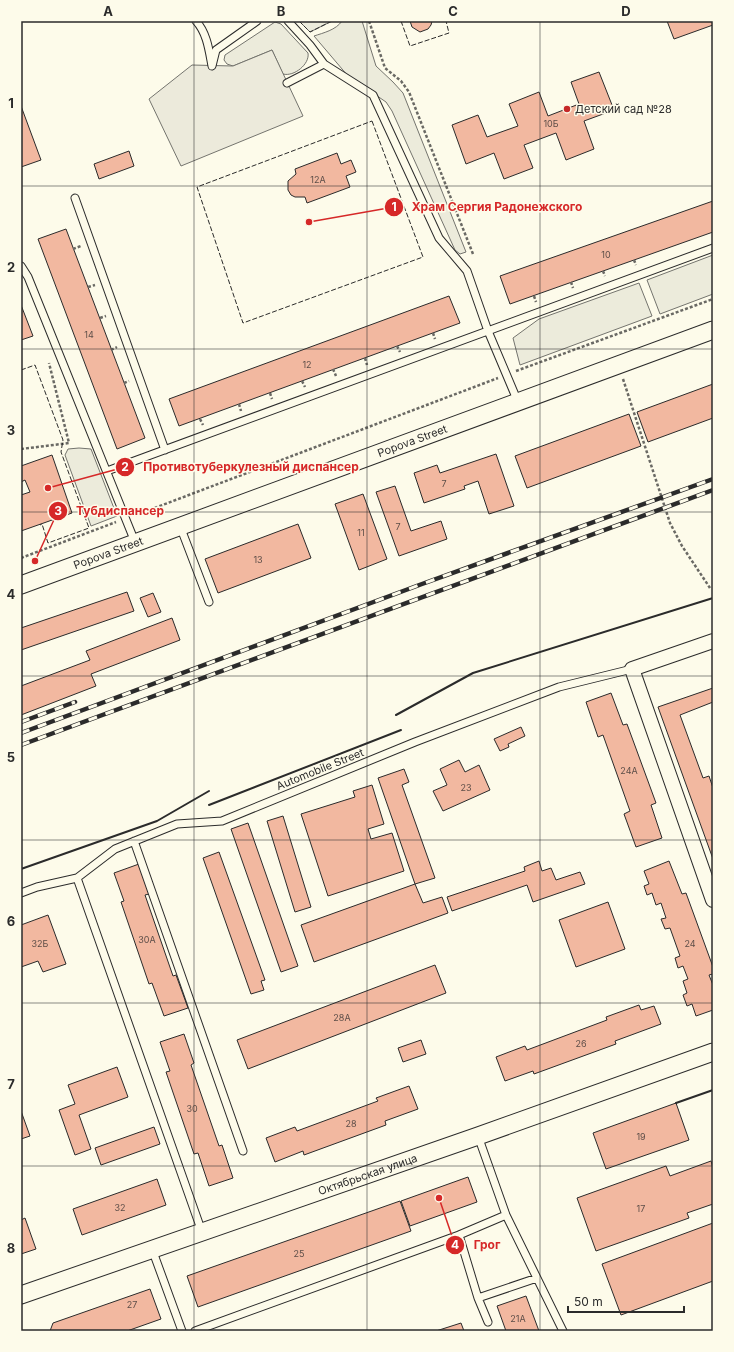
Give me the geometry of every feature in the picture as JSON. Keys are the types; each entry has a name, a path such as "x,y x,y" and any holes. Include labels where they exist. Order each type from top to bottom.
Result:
{"street":[{"name":"Popova Street","path":"21,584 713,330"},
{"path":"713,641 632,669 713,900"},
{"name":"Октябрьская улица","path":"21,1295 478,1136 713,1052"}],"lane":[{"path":"196,21 202,27 212,66 216,50 257,21"},
{"path":"288,21 310,45 324,64 373,96 440,238 467,271 488,331 518,402"},
{"path":"287,82 324,64"},
{"path":"75,198 165,450"},
{"path":"107,471 713,248"},
{"path":"21,266 28,277 135,542"},
{"path":"180,526 209,602"},
{"name":"Automobile Street","path":"21,893 38,887 77,878 116,849 176,824 222,821 415,742 559,687 632,669"},
{"path":"134,841 243,1151"},
{"path":"77,878 202,1232"},
{"path":"478,1136 506,1215 563,1331"},
{"path":"195,1331 208,1329 459,1235 506,1215"},
{"path":"459,1235 478,1298 488,1322"},
{"path":"152,1249 182,1331"},
{"path":"478,1298 537,1278"}],"path":[{"path":"369,21 385,68 401,81 409,92 473,254"},
{"path":"21,558 506,375 713,299"},
{"path":"21,449 69,443 48,360"},
{"path":"618,365 670,523 682,546 710,588"}],"shaded area":[{"path":"299,21 332,21 310,32"},
{"path":"342,21 362,21 376,66 403,93 466,252 460,254 455,250 392,111 386,102 348,76 314,36 333,29"},
{"path":"275,22 281,24 308,53 308,57 304,65 300,69 292,74 283,74 272,50 233,66 227,64 224,60 225,55"},
{"path":"272,50 303,116 181,166 149,99 192,65 233,66"},
{"path":"713,255 713,294 660,314 647,280"},
{"path":"639,283 652,316 520,365 513,338 539,319"},
{"path":"68,449 91,449 117,516 91,526 65,455"}],"building":[{"path":"410,21 432,21 428,29 420,32 412,27"},
{"path":"667,21 713,21 713,25 674,39"},
{"path":"599,72 614,110 584,121 594,149 566,160 556,133 524,145 533,168 504,179 494,153 466,164 452,125 478,115 487,137 518,126 509,104 539,92 548,116 579,104 571,82"},
{"path":"21,106 41,160 21,167"},
{"path":"129,151 134,166 99,179 94,164"},
{"path":"337,153 341,164 351,160 356,172 346,176 350,187 307,203 305,197 295,197 291,195 288,190 288,181 296,174 295,169"},
{"path":"713,201 713,232 510,304 500,276"},
{"path":"66,229 145,438 117,449 38,239"},
{"path":"449,296 460,323 179,426 169,399"},
{"path":"21,305 33,336 21,340"},
{"path":"713,384 713,418 648,442 637,412"},
{"path":"629,414 641,446 527,488 515,456"},
{"path":"496,454 514,506 489,514 478,481 464,486 465,489 424,503 414,473 437,465 440,473"},
{"path":"52,455 72,513 21,531 21,495 30,492 25,480 21,482 21,466"},
{"path":"395,486 411,531 441,521 447,539 399,556 376,492"},
{"path":"363,494 387,559 359,570 335,504"},
{"path":"298,524 311,558 218,593 205,559"},
{"path":"127,592 134,611 21,650 21,628"},
{"path":"153,593 161,612 148,617 140,598"},
{"path":"172,618 180,640 91,674 96,686 21,715 21,686 90,660 86,651"},
{"path":"713,688 713,702 680,715 703,778 709,776 713,788 713,859 658,707"},
{"path":"611,693 623,725 627,724 656,803 651,805 662,838 636,847 624,814 630,811 603,735 598,737 586,702"},
{"path":"521,727 525,736 508,744 509,747 500,751 494,739"},
{"path":"459,760 465,772 479,765 490,790 443,811 433,791 447,785 440,769"},
{"path":"404,769 409,782 402,785 435,878 415,884 378,778"},
{"path":"372,785 384,824 368,829 371,839 392,833 404,871 328,896 301,814 355,797 353,791"},
{"path":"283,816 311,907 295,912 267,821"},
{"path":"248,823 298,966 281,972 231,829"},
{"path":"219,852 265,980 261,981 264,990 251,994 203,858"},
{"path":"539,861 542,871 551,868 556,880 580,872 585,884 533,902 527,885 452,911 447,897 525,871 524,867"},
{"path":"669,861 682,894 686,893 713,967 713,974 709,975 713,985 713,1010 696,1016 692,1004 687,1006 683,995 687,993 683,981 688,979 683,966 678,968 675,958 680,956 670,928 665,929 661,919 666,918 661,903 656,905 652,893 647,895 644,886 649,884 644,871"},
{"path":"139,864 149,894 145,895 173,976 176,975 188,1008 164,1016 152,983 149,984 121,902 124,901 114,873"},
{"path":"415,884 423,903 442,897 448,913 314,962 301,925"},
{"path":"608,902 625,949 576,967 559,920"},
{"path":"48,915 66,964 43,972 38,961 21,967 21,925"},
{"path":"435,965 446,993 248,1069 237,1040"},
{"path":"639,1005 641,1010 654,1006 661,1024 615,1041 616,1044 534,1074 533,1071 505,1081 496,1057 525,1046 527,1050 607,1020 606,1017"},
{"path":"184,1034 194,1063 191,1065 219,1146 222,1145 233,1178 209,1186 198,1153 194,1154 166,1072 170,1071 160,1042"},
{"path":"421,1040 426,1054 403,1062 398,1048"},
{"path":"117,1067 128,1097 79,1115 91,1149 75,1155 59,1110 75,1104 68,1085"},
{"path":"409,1086 418,1109 385,1121 386,1125 304,1155 303,1151 275,1162 266,1138 295,1127 297,1131 378,1101 376,1098"},
{"path":"676,1103 689,1140 606,1169 593,1133"},
{"path":"21,1111 30,1136 21,1139"},
{"path":"154,1127 160,1144 101,1165 95,1148"},
{"path":"711,1161 713,1168 713,1204 687,1213 689,1218 596,1251 577,1198 666,1166 670,1176"},
{"path":"468,1177 477,1202 410,1226 401,1201"},
{"path":"157,1179 166,1205 82,1235 73,1209"},
{"path":"400,1201 411,1231 198,1307 187,1276"},
{"path":"25,1218 36,1249 21,1254 21,1220"},
{"path":"713,1223 713,1281 621,1315 602,1264"},
{"path":"150,1289 161,1319 127,1331 50,1331 53,1323"},
{"path":"526,1296 539,1331 506,1331 497,1306"},
{"path":"461,1323 464,1331 436,1331"}],"railway":[{"path":"21,733 422,584 713,479"},
{"path":"21,745 713,490"},
{"path":"21,722 75,702"}],"fence":[{"path":"299,21 310,32 332,21"},
{"path":"401,21 410,46 449,33 446,21"},
{"path":"372,121 423,257 243,323 197,187 372,121"},
{"path":"21,370 35,365 63,440 61,452 89,528 48,543 42,524 40,525"}],"wall":[{"path":"396,715 473,673 713,598"},
{"path":"209,805 401,730"},
{"path":"21,869 157,821 209,791"},
{"path":"676,1103 713,1090"}],"place":[{"name":"Детский сад №28","path":"567,109"},
{"name":"Храм Сергия Радонежского","path":"309,222"},
{"name":"Противотуберкулезный диспансер","path":"48,488"},
{"name":"Тубдиспансер","path":"35,561"},
{"name":"Грог","path":"439,1198"}]}
